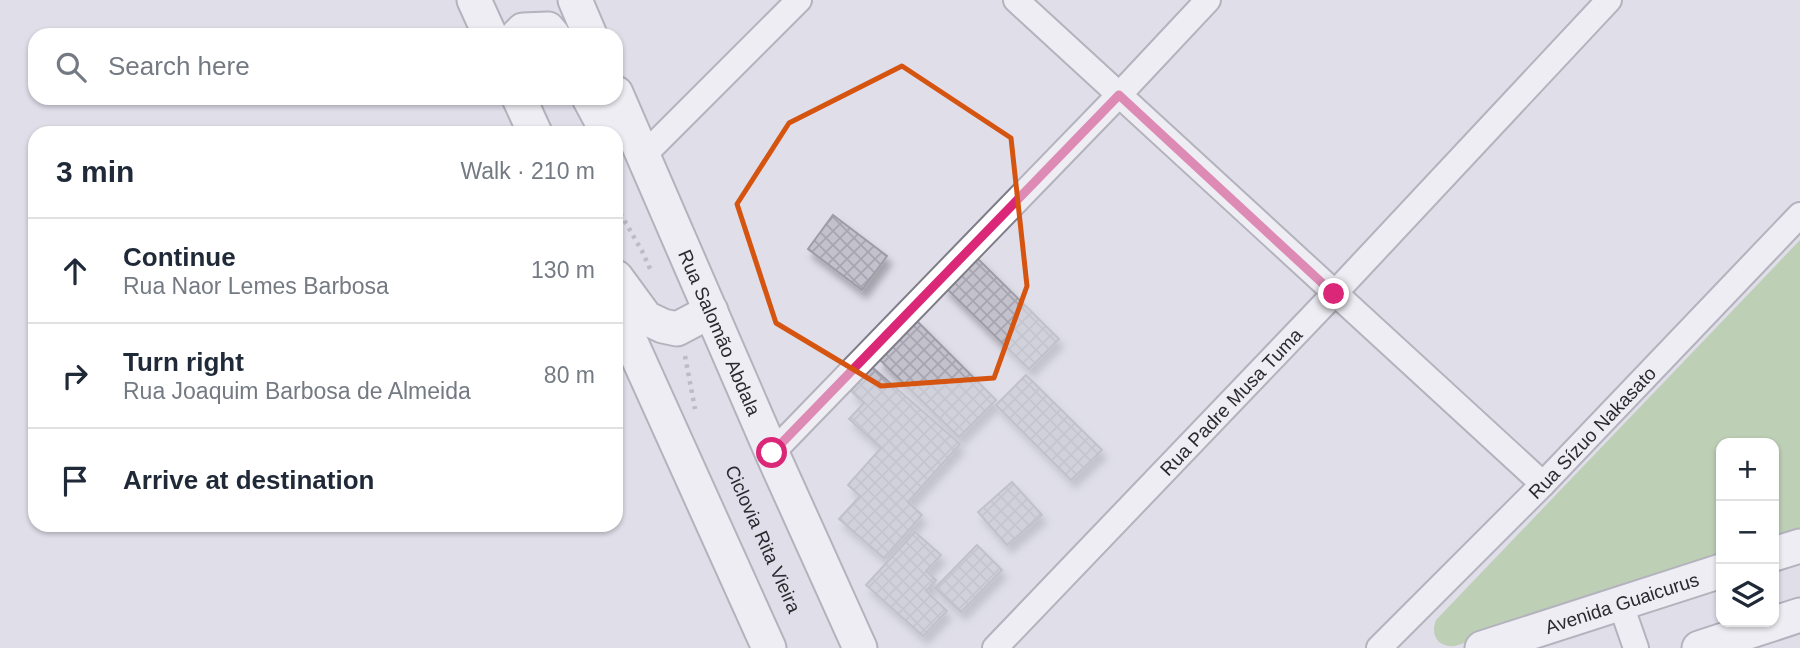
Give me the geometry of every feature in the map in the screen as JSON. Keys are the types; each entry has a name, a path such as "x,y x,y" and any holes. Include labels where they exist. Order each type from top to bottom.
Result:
{"street":[{"path":"474,0 487,28"},
{"path":"575,0 587,28"},
{"path":"623,144 649,166 799,0"},
{"path":"1016,0 1542,484"},
{"path":"772,453 1208,0"},
{"name":"Rua Padre Musa Tuma","path":"995,648 1334,294 1609,0"},
{"path":"522,105 532,126"},
{"path":"594,105 605,126"},
{"name":"Rua Salomão Abdala","path":"621,105 772,453 860,648"},
{"name":"Rua Sízuo Nakasato","path":"1379,648 1542,484 1800,215"},
{"path":"623,287 646,318 663,326 677,329 711,311"},
{"path":"623,326 757,642"},
{"path":"1779,552 1800,546"},
{"name":"Avenida Guaicurus","path":"1482,648 1716,572"},
{"path":"1620,602 1636,648"},
{"path":"1699,648 1800,615"}],"path":[{"path":"623,218 652,274"},
{"path":"677,329 698,417"}],"highlighted area":[{"path":"902,66 1011,138 1027,286 994,378 881,386 776,323 737,204 789,123"}],"green space":[{"path":"1800,240 1800,533 1779,540 1779,438 1716,438 1716,561 1455,646 1444,645 1437,639 1434,631 1436,620"}],"building":[{"path":"833,215 887,256 862,290 808,249"},
{"path":"974,255 1059,339 1029,369 944,286"},
{"path":"917,321 996,400 959,437 879,359"},
{"path":"872,367 960,444 908,502 922,515 884,558 839,519 860,496 848,485 881,448 849,419 864,403 851,391"},
{"path":"1026,375 1102,450 1071,480 996,405"},
{"path":"1012,482 1042,515 1007,545 978,512"},
{"path":"915,532 941,555 926,571 936,580 926,591 947,611 923,636 866,585"},
{"path":"977,545 1002,570 961,612 935,588"}],"route":[{"path":"772,453 1119,95 1334,294"}]}
